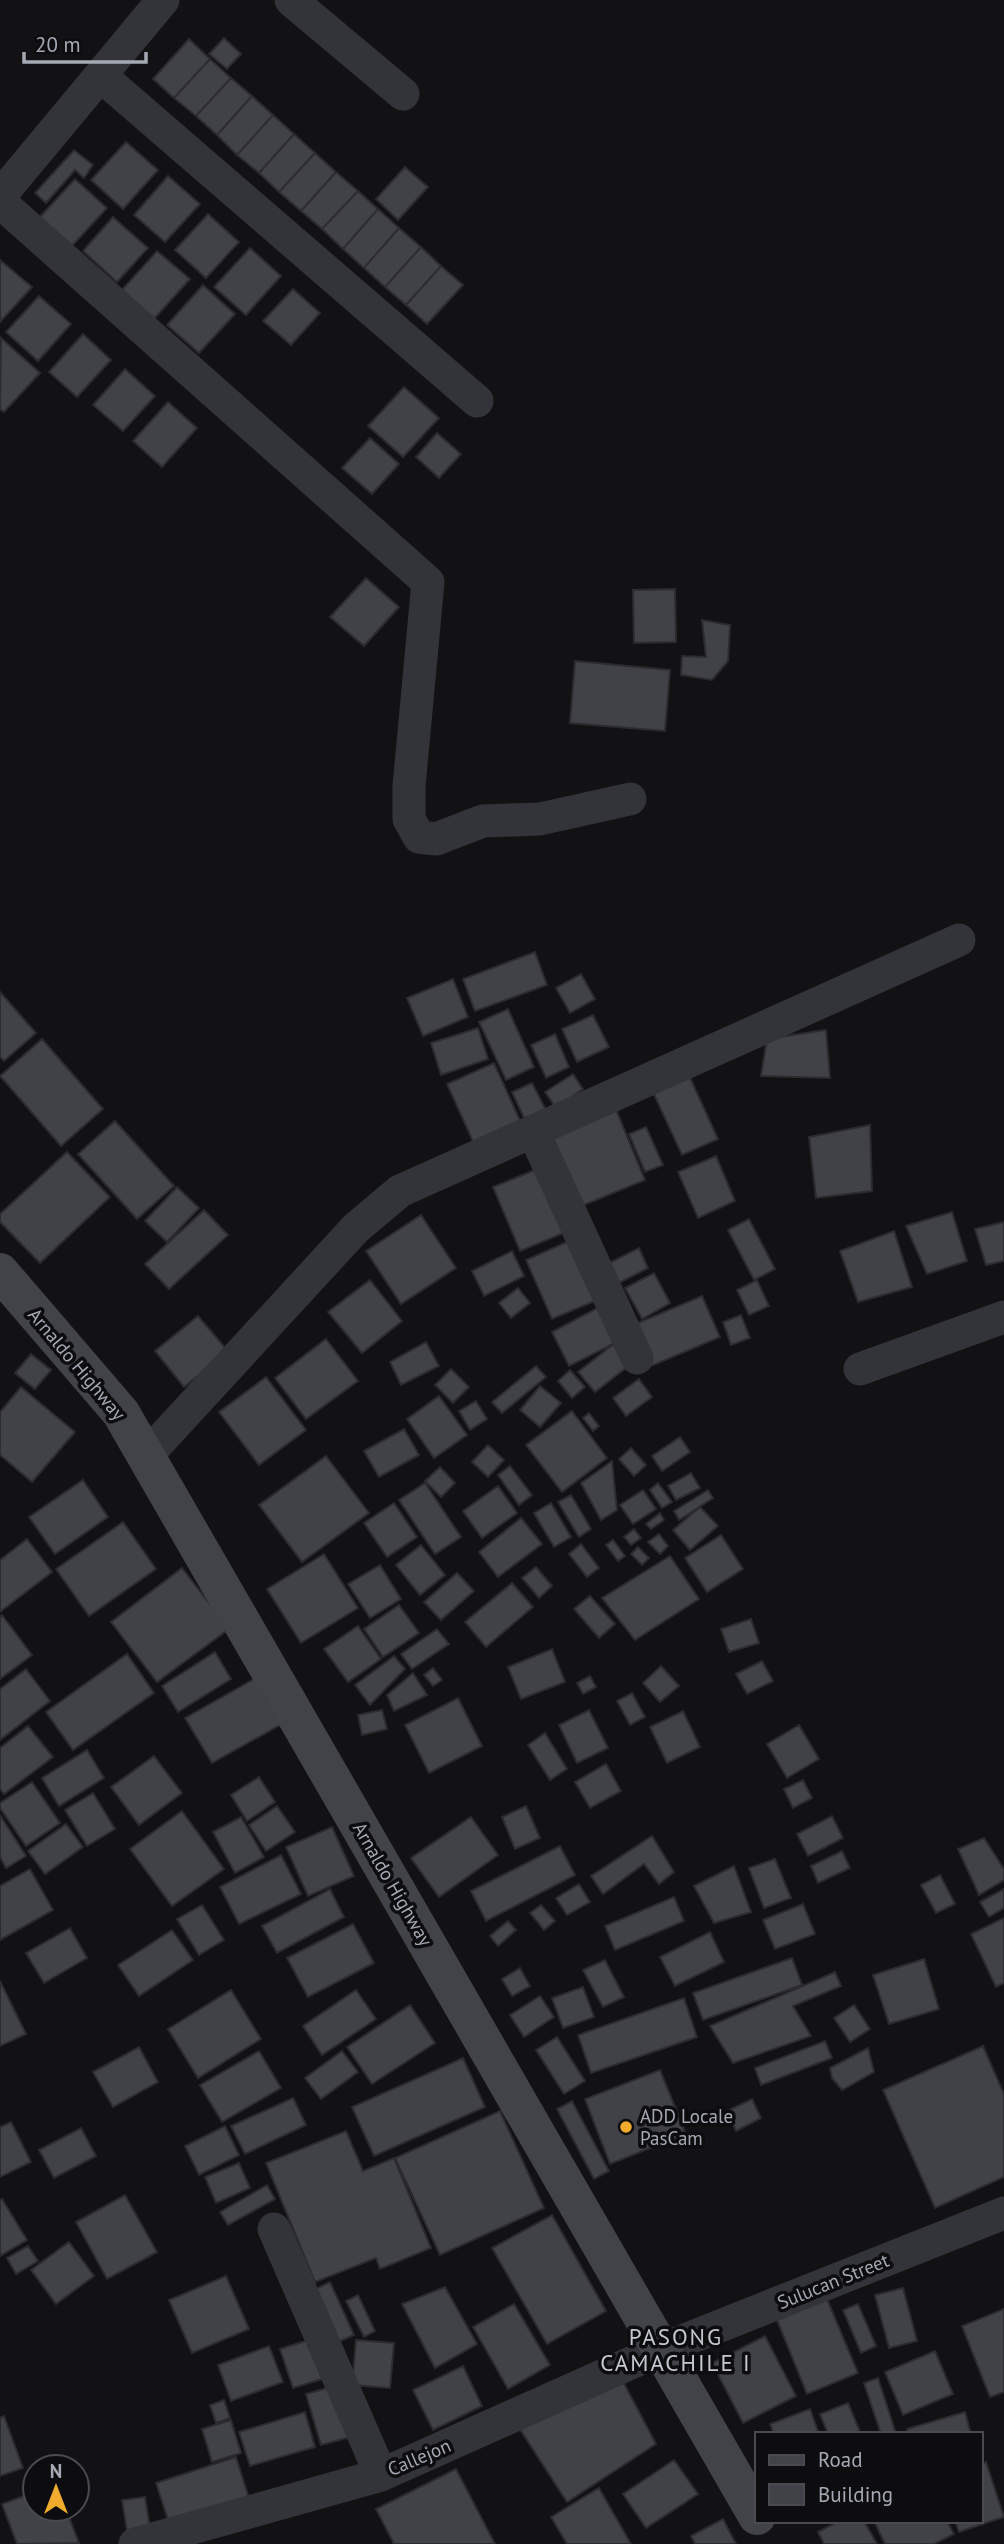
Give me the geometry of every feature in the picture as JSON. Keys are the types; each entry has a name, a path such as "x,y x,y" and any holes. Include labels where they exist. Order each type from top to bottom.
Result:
{"main road":[{"name":"Arnaldo Highway","path":"0,1272 121,1413 755,2512"},
{"path":"761,2523 773,2544"}],"street":[{"path":"0,196 163,0"},
{"path":"291,0 404,94"},
{"path":"101,76 477,401"},
{"path":"0,202 428,582 409,786 410,819 419,837 436,839 483,821 540,819 630,799"},
{"path":"146,1456 356,1228 400,1191 959,940"},
{"path":"533,1131 636,1358"},
{"path":"860,1369 1004,1317"},
{"name":"Sulucan Street","path":"662,2349 1004,2213"},
{"name":"Callejon","path":"274,2229 381,2474 662,2349"},
{"path":"135,2544 381,2474"}],"building":[{"path":"224,38 241,54 227,69 209,54"},
{"path":"189,39 210,59 174,98 153,79"},
{"path":"210,59 231,78 196,116 174,98"},
{"path":"231,78 252,96 217,135 196,116"},
{"path":"252,96 273,115 237,155 217,135"},
{"path":"273,115 294,134 259,173 237,155"},
{"path":"294,134 315,153 279,192 259,173"},
{"path":"126,142 158,170 123,209 91,180"},
{"path":"74,150 93,165 84,178 75,170 46,203 35,193"},
{"path":"315,153 336,172 301,211 279,192"},
{"path":"405,167 428,187 398,220 376,199"},
{"path":"336,172 358,191 322,229 301,211"},
{"path":"168,176 200,204 165,242 134,215"},
{"path":"75,179 107,208 70,248 38,219"},
{"path":"358,191 378,209 343,249 322,229"},
{"path":"378,209 399,228 364,268 343,249"},
{"path":"208,214 239,242 206,278 175,250"},
{"path":"113,217 148,248 117,282 83,251"},
{"path":"399,228 421,247 385,287 364,268"},
{"path":"421,247 441,266 406,305 385,287"},
{"path":"250,248 281,276 246,315 214,287"},
{"path":"157,251 190,279 153,320 121,291"},
{"path":"0,260 32,287 0,322"},
{"path":"441,266 463,285 427,324 406,305"},
{"path":"203,285 235,314 199,353 167,325"},
{"path":"293,289 320,313 291,345 263,321"},
{"path":"39,296 71,324 38,361 6,332"},
{"path":"83,334 111,360 77,397 49,372"},
{"path":"1,338 40,373 4,412 0,409"},
{"path":"125,369 155,396 123,431 93,405"},
{"path":"404,387 439,418 403,457 368,426"},
{"path":"168,402 197,428 162,467 133,441"},
{"path":"437,433 461,454 439,478 416,457"},
{"path":"370,438 399,464 372,494 342,468"},
{"path":"366,578 399,607 364,646 330,617"},
{"path":"675,589 676,642 634,643 633,590"},
{"path":"702,620 730,625 728,661 712,680 681,675 682,656 706,657"},
{"path":"575,661 670,670 665,731 570,723"},
{"path":"535,952 547,985 475,1011 463,979"},
{"path":"581,974 595,999 570,1013 556,988"},
{"path":"453,979 468,1017 423,1036 407,998"},
{"path":"0,992 36,1033 4,1061 0,1057"},
{"path":"508,1009 534,1067 506,1080 479,1022"},
{"path":"593,1015 609,1047 577,1062 562,1029"},
{"path":"478,1028 488,1059 441,1075 431,1043"},
{"path":"826,1030 830,1078 761,1076 767,1039"},
{"path":"555,1034 569,1067 546,1078 531,1045"},
{"path":"42,1039 103,1109 61,1146 0,1076"},
{"path":"494,1063 522,1125 475,1146 447,1084"},
{"path":"687,1071 718,1139 682,1155 651,1088"},
{"path":"573,1074 583,1089 556,1108 545,1092"},
{"path":"532,1083 551,1120 530,1131 512,1092"},
{"path":"615,1107 645,1180 574,1209 544,1137"},
{"path":"115,1121 174,1186 137,1219 78,1154"},
{"path":"870,1125 872,1191 816,1198 809,1137"},
{"path":"646,1127 663,1165 645,1172 629,1134"},
{"path":"67,1152 110,1197 40,1263 0,1222 0,1214"},
{"path":"716,1156 735,1201 698,1218 678,1172"},
{"path":"545,1166 571,1230 520,1251 493,1187"},
{"path":"177,1187 199,1208 167,1242 145,1221"},
{"path":"204,1210 228,1235 169,1289 145,1264"},
{"path":"952,1212 967,1261 927,1274 906,1226"},
{"path":"421,1215 456,1268 401,1304 366,1251"},
{"path":"749,1219 775,1269 754,1280 728,1230"},
{"path":"1004,1222 1004,1261 986,1265 975,1229"},
{"path":"894,1231 912,1287 858,1302 840,1251"},
{"path":"576,1238 602,1298 552,1319 526,1260"},
{"path":"639,1248 648,1268 615,1285 605,1265"},
{"path":"512,1251 524,1276 484,1296 472,1271"},
{"path":"654,1273 670,1303 642,1319 625,1288"},
{"path":"370,1280 402,1321 362,1353 328,1312"},
{"path":"757,1280 769,1306 749,1315 737,1290"},
{"path":"518,1288 530,1303 511,1318 499,1303"},
{"path":"702,1296 720,1337 651,1366 633,1325"},
{"path":"601,1306 619,1341 569,1366 552,1332"},
{"path":"741,1315 750,1338 731,1345 723,1322"},
{"path":"198,1316 228,1351 184,1387 155,1351"},
{"path":"326,1339 358,1381 306,1419 275,1378"},
{"path":"426,1342 439,1366 401,1385 390,1362"},
{"path":"615,1343 631,1364 595,1392 578,1372"},
{"path":"31,1354 51,1370 35,1389 15,1373"},
{"path":"536,1366 546,1377 502,1413 492,1402"},
{"path":"451,1369 469,1387 453,1403 435,1385"},
{"path":"570,1370 585,1387 572,1398 558,1381"},
{"path":"266,1377 306,1430 259,1465 219,1412"},
{"path":"639,1379 652,1397 626,1416 613,1398"},
{"path":"540,1386 561,1403 540,1427 520,1410"},
{"path":"21,1387 75,1432 32,1482 0,1455 0,1412"},
{"path":"439,1396 467,1435 434,1458 407,1419"},
{"path":"476,1401 487,1419 470,1430 459,1411"},
{"path":"572,1411 607,1458 562,1492 526,1445"},
{"path":"589,1413 599,1426 593,1431 583,1418"},
{"path":"404,1429 419,1455 379,1477 364,1451"},
{"path":"680,1437 690,1452 662,1471 652,1456"},
{"path":"488,1445 504,1460 488,1477 472,1462"},
{"path":"631,1448 646,1465 634,1476 619,1459"},
{"path":"326,1456 369,1513 302,1562 259,1505"},
{"path":"612,1461 617,1510 601,1520 581,1483"},
{"path":"510,1466 532,1495 519,1505 498,1475"},
{"path":"440,1467 455,1483 441,1497 425,1481"},
{"path":"691,1473 700,1488 676,1500 668,1486"},
{"path":"83,1480 108,1517 55,1554 29,1517"},
{"path":"425,1483 461,1537 435,1554 399,1500"},
{"path":"658,1483 672,1502 662,1508 650,1490"},
{"path":"498,1486 517,1513 482,1538 463,1511"},
{"path":"643,1490 656,1509 633,1524 620,1505"},
{"path":"708,1490 713,1498 679,1520 674,1511"},
{"path":"571,1495 591,1529 579,1537 558,1502"},
{"path":"394,1503 417,1537 387,1557 364,1523"},
{"path":"551,1503 571,1537 554,1547 534,1513"},
{"path":"700,1507 718,1526 690,1550 673,1530"},
{"path":"660,1513 664,1520 651,1529 646,1524"},
{"path":"521,1518 542,1544 498,1577 479,1552"},
{"path":"123,1522 156,1569 89,1616 56,1569"},
{"path":"634,1529 641,1538 631,1545 624,1537"},
{"path":"659,1534 668,1546 660,1554 648,1542"},
{"path":"721,1535 743,1569 707,1592 685,1558"},
{"path":"27,1539 52,1572 0,1612 0,1560"},
{"path":"613,1540 625,1556 618,1561 606,1545"},
{"path":"581,1544 599,1568 587,1577 569,1554"},
{"path":"421,1545 445,1575 420,1595 396,1565"},
{"path":"638,1547 649,1558 642,1565 631,1554"},
{"path":"324,1554 358,1608 301,1643 267,1589"},
{"path":"670,1556 699,1599 635,1640 602,1598"},
{"path":"380,1565 401,1599 370,1618 348,1584"},
{"path":"536,1567 552,1586 539,1598 522,1578"},
{"path":"182,1568 229,1629 157,1682 111,1622"},
{"path":"457,1573 474,1591 441,1620 424,1602"},
{"path":"512,1583 533,1607 486,1647 465,1622"},
{"path":"590,1596 615,1624 599,1638 574,1609"},
{"path":"399,1605 419,1633 383,1657 364,1629"},
{"path":"2,1615 32,1655 0,1679 0,1617"},
{"path":"751,1619 759,1643 729,1652 721,1629"},
{"path":"358,1626 381,1659 348,1682 324,1649"},
{"path":"437,1629 449,1644 412,1669 401,1654"},
{"path":"552,1649 565,1682 521,1699 508,1667"},
{"path":"215,1652 231,1679 178,1712 162,1686"},
{"path":"127,1654 154,1693 73,1750 46,1712"},
{"path":"394,1656 405,1669 370,1705 355,1685"},
{"path":"762,1661 773,1681 747,1694 736,1674"},
{"path":"661,1666 679,1686 660,1702 643,1683"},
{"path":"433,1668 442,1680 433,1686 424,1675"},
{"path":"26,1669 50,1701 0,1740 0,1689"},
{"path":"413,1673 427,1695 394,1711 387,1695"},
{"path":"590,1676 596,1687 583,1694 577,1683"},
{"path":"254,1679 280,1725 212,1763 185,1718"},
{"path":"632,1693 645,1717 630,1725 617,1701"},
{"path":"458,1698 482,1746 429,1773 405,1725"},
{"path":"382,1710 387,1729 362,1735 358,1715"},
{"path":"589,1710 608,1748 577,1763 559,1725"},
{"path":"683,1711 700,1747 667,1763 650,1727"},
{"path":"799,1725 819,1759 787,1778 767,1744"},
{"path":"28,1726 53,1757 4,1794 0,1789 0,1748"},
{"path":"545,1733 567,1769 550,1780 528,1745"},
{"path":"87,1750 104,1778 59,1806 42,1778"},
{"path":"154,1756 182,1793 139,1825 111,1787"},
{"path":"606,1764 621,1791 590,1808 575,1782"},
{"path":"259,1777 275,1802 247,1821 231,1795"},
{"path":"803,1780 812,1798 793,1808 784,1789"},
{"path":"32,1782 60,1823 26,1846 0,1808 0,1803"},
{"path":"93,1793 115,1829 87,1846 65,1810"},
{"path":"277,1806 295,1832 266,1851 249,1825"},
{"path":"526,1806 540,1838 515,1849 502,1817"},
{"path":"182,1811 224,1869 172,1906 130,1849"},
{"path":"0,1815 26,1856 6,1868 0,1857"},
{"path":"832,1816 843,1838 808,1856 797,1834"},
{"path":"241,1817 264,1857 235,1873 213,1832"},
{"path":"471,1817 498,1855 439,1897 411,1858"},
{"path":"66,1824 83,1847 45,1874 28,1851"},
{"path":"332,1827 354,1876 308,1896 286,1847"},
{"path":"652,1836 674,1872 659,1884 644,1864 603,1894 591,1876"},
{"path":"984,1838 1004,1869 1004,1880 979,1895 958,1849"},
{"path":"560,1846 575,1875 486,1921 471,1891"},
{"path":"842,1851 850,1868 818,1883 811,1866"},
{"path":"281,1855 301,1894 239,1924 220,1887"},
{"path":"775,1859 791,1898 764,1908 749,1868"},
{"path":"734,1866 751,1912 714,1923 694,1886"},
{"path":"30,1869 53,1910 0,1940 0,1886"},
{"path":"940,1875 955,1904 936,1913 921,1885"},
{"path":"579,1884 590,1902 567,1915 556,1898"},
{"path":"330,1889 344,1917 277,1953 262,1926"},
{"path":"1004,1889 1004,1908 989,1917 980,1902"},
{"path":"674,1897 684,1921 615,1950 605,1926"},
{"path":"803,1904 815,1934 775,1949 763,1920"},
{"path":"202,1905 224,1940 199,1955 177,1919"},
{"path":"541,1905 555,1921 544,1930 530,1913"},
{"path":"1004,1918 1004,1983 996,1987 971,1934"},
{"path":"508,1921 516,1930 498,1946 490,1936"},
{"path":"353,1924 374,1963 308,1997 287,1958"},
{"path":"70,1928 87,1958 44,1983 26,1953"},
{"path":"172,1930 193,1960 139,1996 118,1965"},
{"path":"710,1932 724,1962 675,1986 660,1957"},
{"path":"792,1958 802,1985 703,2020 693,1993"},
{"path":"924,1959 939,2009 889,2024 873,1975"},
{"path":"605,1960 624,1997 603,2007 583,1970"},
{"path":"520,1968 530,1986 512,1996 502,1979"},
{"path":"835,1972 841,1986 793,2006 811,2036 733,2063 710,2026"},
{"path":"0,1981 26,2034 0,2046"},
{"path":"583,1987 594,2017 563,2028 552,1998"},
{"path":"231,1990 261,2039 198,2078 168,2029"},
{"path":"356,1990 376,2019 322,2055 303,2026"},
{"path":"540,1996 554,2017 524,2037 510,2015"},
{"path":"684,1998 697,2037 591,2073 578,2035"},
{"path":"410,2005 435,2043 372,2084 347,2047"},
{"path":"854,2005 870,2029 850,2042 834,2018"},
{"path":"557,2037 585,2081 564,2094 536,2050"},
{"path":"825,2041 832,2058 761,2085 755,2068"},
{"path":"983,2046 1004,2094 1004,2177 935,2208 883,2090"},
{"path":"139,2047 158,2082 113,2107 93,2072"},
{"path":"868,2048 874,2072 842,2090 832,2078 830,2068"},
{"path":"259,2051 281,2088 222,2122 200,2085"},
{"path":"342,2051 358,2072 321,2099 305,2078"},
{"path":"463,2058 485,2107 374,2156 352,2107"},
{"path":"660,2070 686,2134 610,2164 585,2099"},
{"path":"293,2098 306,2125 245,2154 231,2126"},
{"path":"752,2099 761,2118 736,2131 727,2111"},
{"path":"572,2101 609,2171 594,2179 557,2109"},
{"path":"500,2111 544,2208 440,2255 395,2158"},
{"path":"11,2122 31,2162 0,2177 0,2127"},
{"path":"225,2126 239,2155 199,2175 185,2146"},
{"path":"81,2128 96,2156 54,2178 39,2150"},
{"path":"346,2131 363,2171 394,2158 431,2248 380,2269 376,2258 315,2282 266,2163"},
{"path":"239,2163 250,2188 216,2203 205,2177"},
{"path":"267,2185 275,2199 228,2225 220,2212"},
{"path":"125,2195 157,2252 107,2279 76,2222"},
{"path":"2,2199 27,2240 0,2256 0,2200"},
{"path":"552,2215 606,2311 547,2344 492,2248"},
{"path":"69,2242 94,2276 56,2304 31,2270"},
{"path":"28,2246 38,2261 16,2274 7,2258"},
{"path":"226,2276 249,2329 192,2353 169,2300"},
{"path":"330,2282 354,2335 338,2342 314,2290"},
{"path":"445,2287 477,2344 435,2368 402,2304"},
{"path":"903,2288 917,2341 889,2348 875,2295"},
{"path":"358,2295 375,2331 364,2337 346,2301"},
{"path":"827,2299 858,2373 807,2394 777,2320"},
{"path":"514,2304 550,2365 508,2389 473,2327"},
{"path":"858,2304 876,2346 861,2353 843,2310"},
{"path":"1004,2309 1004,2392 990,2397 962,2326"},
{"path":"765,2336 796,2396 743,2423 712,2363"},
{"path":"309,2340 322,2379 293,2388 280,2349"},
{"path":"356,2340 394,2343 390,2388 352,2385"},
{"path":"269,2346 283,2382 231,2401 218,2365"},
{"path":"935,2351 953,2394 903,2415 885,2372"},
{"path":"463,2366 482,2406 433,2430 413,2390"},
{"path":"619,2374 656,2444 567,2502 512,2417"},
{"path":"878,2378 895,2432 880,2432 864,2383"},
{"path":"338,2385 354,2436 321,2445 306,2394"},
{"path":"224,2400 230,2418 216,2423 210,2405"},
{"path":"848,2403 860,2432 827,2432 820,2414"},
{"path":"810,2409 818,2432 773,2432 770,2424"},
{"path":"305,2412 315,2447 250,2466 239,2432"},
{"path":"965,2412 970,2432 908,2432 907,2429"},
{"path":"4,2416 21,2469 0,2476 0,2418"},
{"path":"231,2420 241,2453 212,2462 202,2429"},
{"path":"236,2457 249,2498 169,2523 156,2483"},
{"path":"674,2460 698,2494 646,2528 623,2494"},
{"path":"986,2462 1004,2517 959,2532 956,2523 983,2523 983,2463"},
{"path":"456,2469 495,2544 394,2544 376,2509"},
{"path":"599,2488 631,2544 567,2544 551,2517"},
{"path":"21,2497 21,2523 71,2523 79,2543 17,2544 2,2504"},
{"path":"145,2497 150,2528 127,2531 122,2500"},
{"path":"723,2519 736,2544 695,2544 691,2536"},
{"path":"835,2523 865,2523 877,2544 824,2544 818,2532"},
{"path":"875,2523 948,2523 954,2534 934,2544 885,2544"}],"place":[{"name":"ADD Locale PasCam","path":"626,2127"}],"district":[{"name":"PASONG CAMACHILE I","path":"676,2350"}]}
